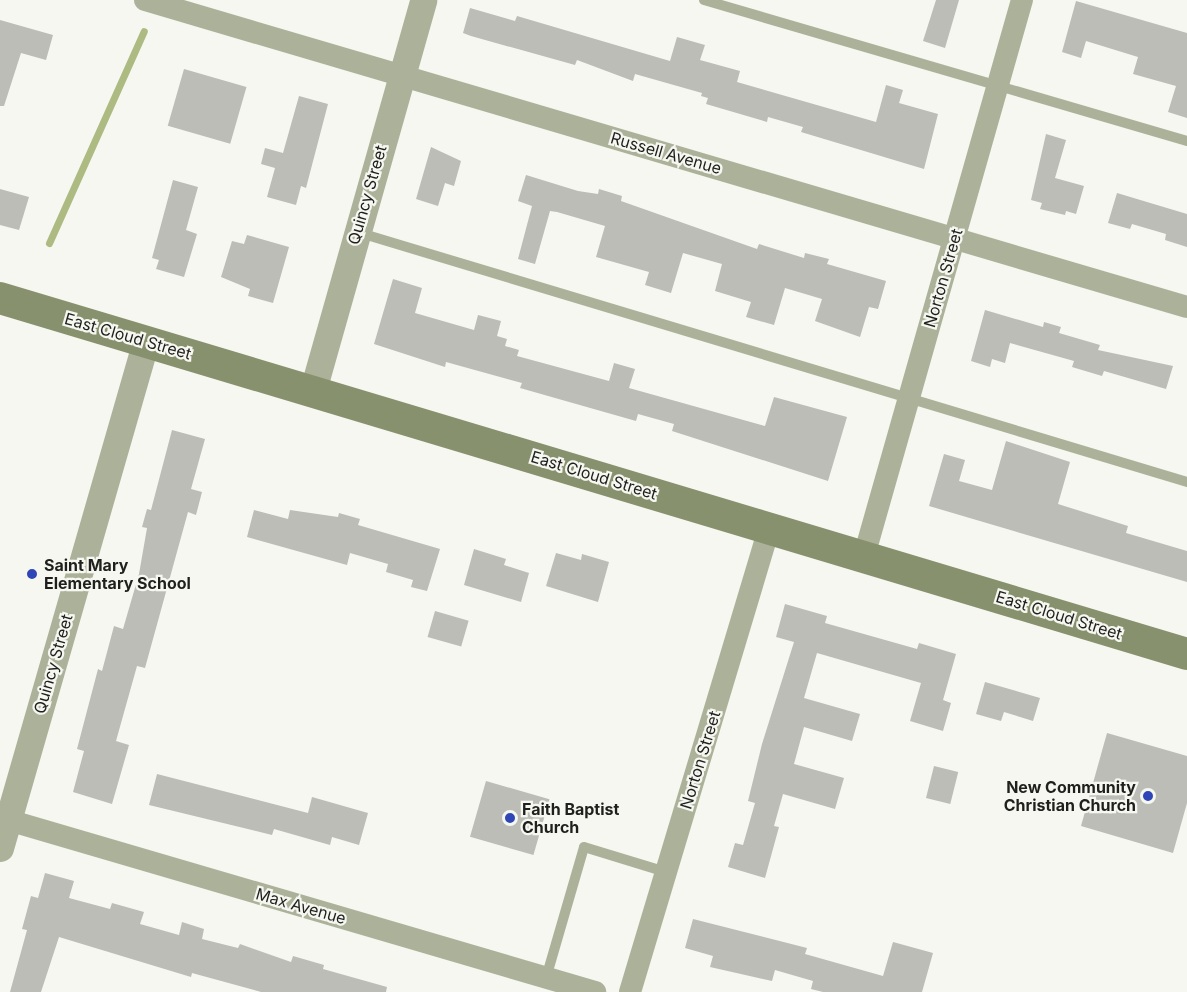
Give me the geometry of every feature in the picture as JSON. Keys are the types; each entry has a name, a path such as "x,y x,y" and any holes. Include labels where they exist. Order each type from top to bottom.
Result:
{"main road":[{"name":"East Cloud Street","path":"0,298 1187,654"}],"street":[{"name":"Russell Avenue","path":"145,0 1187,307"},
{"name":"Quincy Street","path":"313,390 423,0"},
{"name":"Norton Street","path":"864,556 1022,0"},
{"name":"Quincy Street","path":"0,848 146,341"},
{"name":"Norton Street","path":"630,992 769,528"},
{"name":"Max Avenue","path":"8,820 595,992"}],"lane":[{"path":"704,0 1187,141"},
{"path":"357,232 908,400 1187,482"},
{"path":"546,978 584,847 666,872"}],"building":[{"path":"936,0 959,0 945,48 923,41"},
{"path":"1076,1 1187,33 1187,118 1168,112 1176,86 1133,74 1138,57 1086,41 1081,58 1062,52"},
{"path":"470,8 515,21 517,16 670,61 677,37 705,45 700,60 740,71 737,82 876,122 886,85 903,90 899,103 938,114 924,169 801,132 803,127 768,117 767,122 706,104 708,98 701,96 702,93 635,74 633,81 577,60 575,65 471,36 463,33"},
{"path":"0,20 53,35 46,60 21,53 4,106 0,106"},
{"path":"184,69 246,87 230,144 168,126"},
{"path":"299,96 328,104 306,188 301,186 296,205 267,197 275,168 261,164 265,148 283,153"},
{"path":"1046,134 1066,140 1055,178 1084,186 1076,214 1066,211 1065,215 1040,209 1042,203 1031,200"},
{"path":"431,147 461,161 454,186 445,183 438,206 416,199"},
{"path":"526,175 578,191 598,194 599,189 622,196 621,201 757,249 759,244 804,258 805,253 829,259 827,264 886,281 878,309 869,307 860,337 815,321 822,299 785,288 774,325 746,317 751,302 715,291 722,264 683,253 671,293 645,285 649,272 596,257 605,226 550,211 535,264 518,259 532,206 518,201"},
{"path":"173,180 198,187 186,230 197,234 184,277 156,269 159,260 152,258"},
{"path":"0,189 29,197 19,230 0,225"},
{"path":"1117,193 1187,214 1187,247 1165,240 1166,234 1132,224 1130,229 1108,223"},
{"path":"247,235 289,247 273,303 248,296 250,289 221,277 232,241 244,244"},
{"path":"393,279 422,288 415,313 474,330 478,315 501,321 497,336 507,339 505,346 519,350 517,356 609,381 614,363 635,369 629,388 765,426 774,397 847,417 828,481 672,431 674,424 638,414 636,421 520,388 522,383 446,362 445,367 374,344"},
{"path":"985,310 1043,327 1044,322 1061,327 1059,333 1100,345 1098,350 1173,366 1166,389 1104,371 1102,376 1072,367 1074,361 1010,343 1005,363 992,359 990,367 971,361"},
{"path":"172,430 205,439 191,489 202,492 196,515 188,512 145,668 137,666 116,741 129,745 112,804 73,792 84,751 77,749 98,669 102,671 114,626 123,629 139,574 147,528 142,527 147,509 151,510"},
{"path":"1006,441 1070,462 1058,504 1128,526 1126,533 1187,551 1187,582 929,506 944,454 965,460 959,481 992,490"},
{"path":"254,510 288,519 290,510 338,517 339,513 360,519 358,525 440,549 427,591 411,587 413,580 386,572 388,564 350,553 347,565 247,537"},
{"path":"474,549 506,559 504,565 529,573 521,602 464,585"},
{"path":"556,553 581,560 582,554 609,562 598,602 546,586"},
{"path":"785,604 827,616 825,623 917,649 919,643 956,654 943,700 951,703 943,731 910,721 921,683 817,653 804,698 860,714 852,741 804,727 794,764 844,778 835,809 783,794 774,826 779,827 765,878 728,867 735,843 743,845 755,803 748,801 762,744 794,642 776,637"},
{"path":"435,611 469,621 461,647 428,637"},
{"path":"985,682 1040,698 1033,721 1004,712 1001,721 976,714"},
{"path":"1107,733 1187,756 1187,803 1173,853 1081,826"},
{"path":"934,766 958,772 950,804 926,798"},
{"path":"157,774 308,813 312,797 368,813 359,845 332,837 330,845 274,829 272,835 149,805"},
{"name":"Faith Baptist Church","path":"486,781 549,799 533,855 470,837"},
{"path":"45,873 74,881 69,898 110,909 112,903 144,912 140,924 179,935 182,922 204,929 202,939 238,948 240,944 291,962 293,956 324,965 323,969 387,987 386,992 261,992 192,973 191,977 59,937 41,992 10,992 27,930 22,929 31,896 38,898"},
{"path":"693,919 807,948 805,954 883,976 893,942 933,953 922,992 823,992 811,989 813,981 775,970 772,981 710,967 713,956 685,948"}],"waterway":[{"path":"49,243 144,31"}],"place":[{"name":"Saint Mary Elementary School","path":"32,574"},
{"name":"New Community Christian Church","path":"1148,796"},
{"name":"Faith Baptist Church","path":"510,818"}]}
